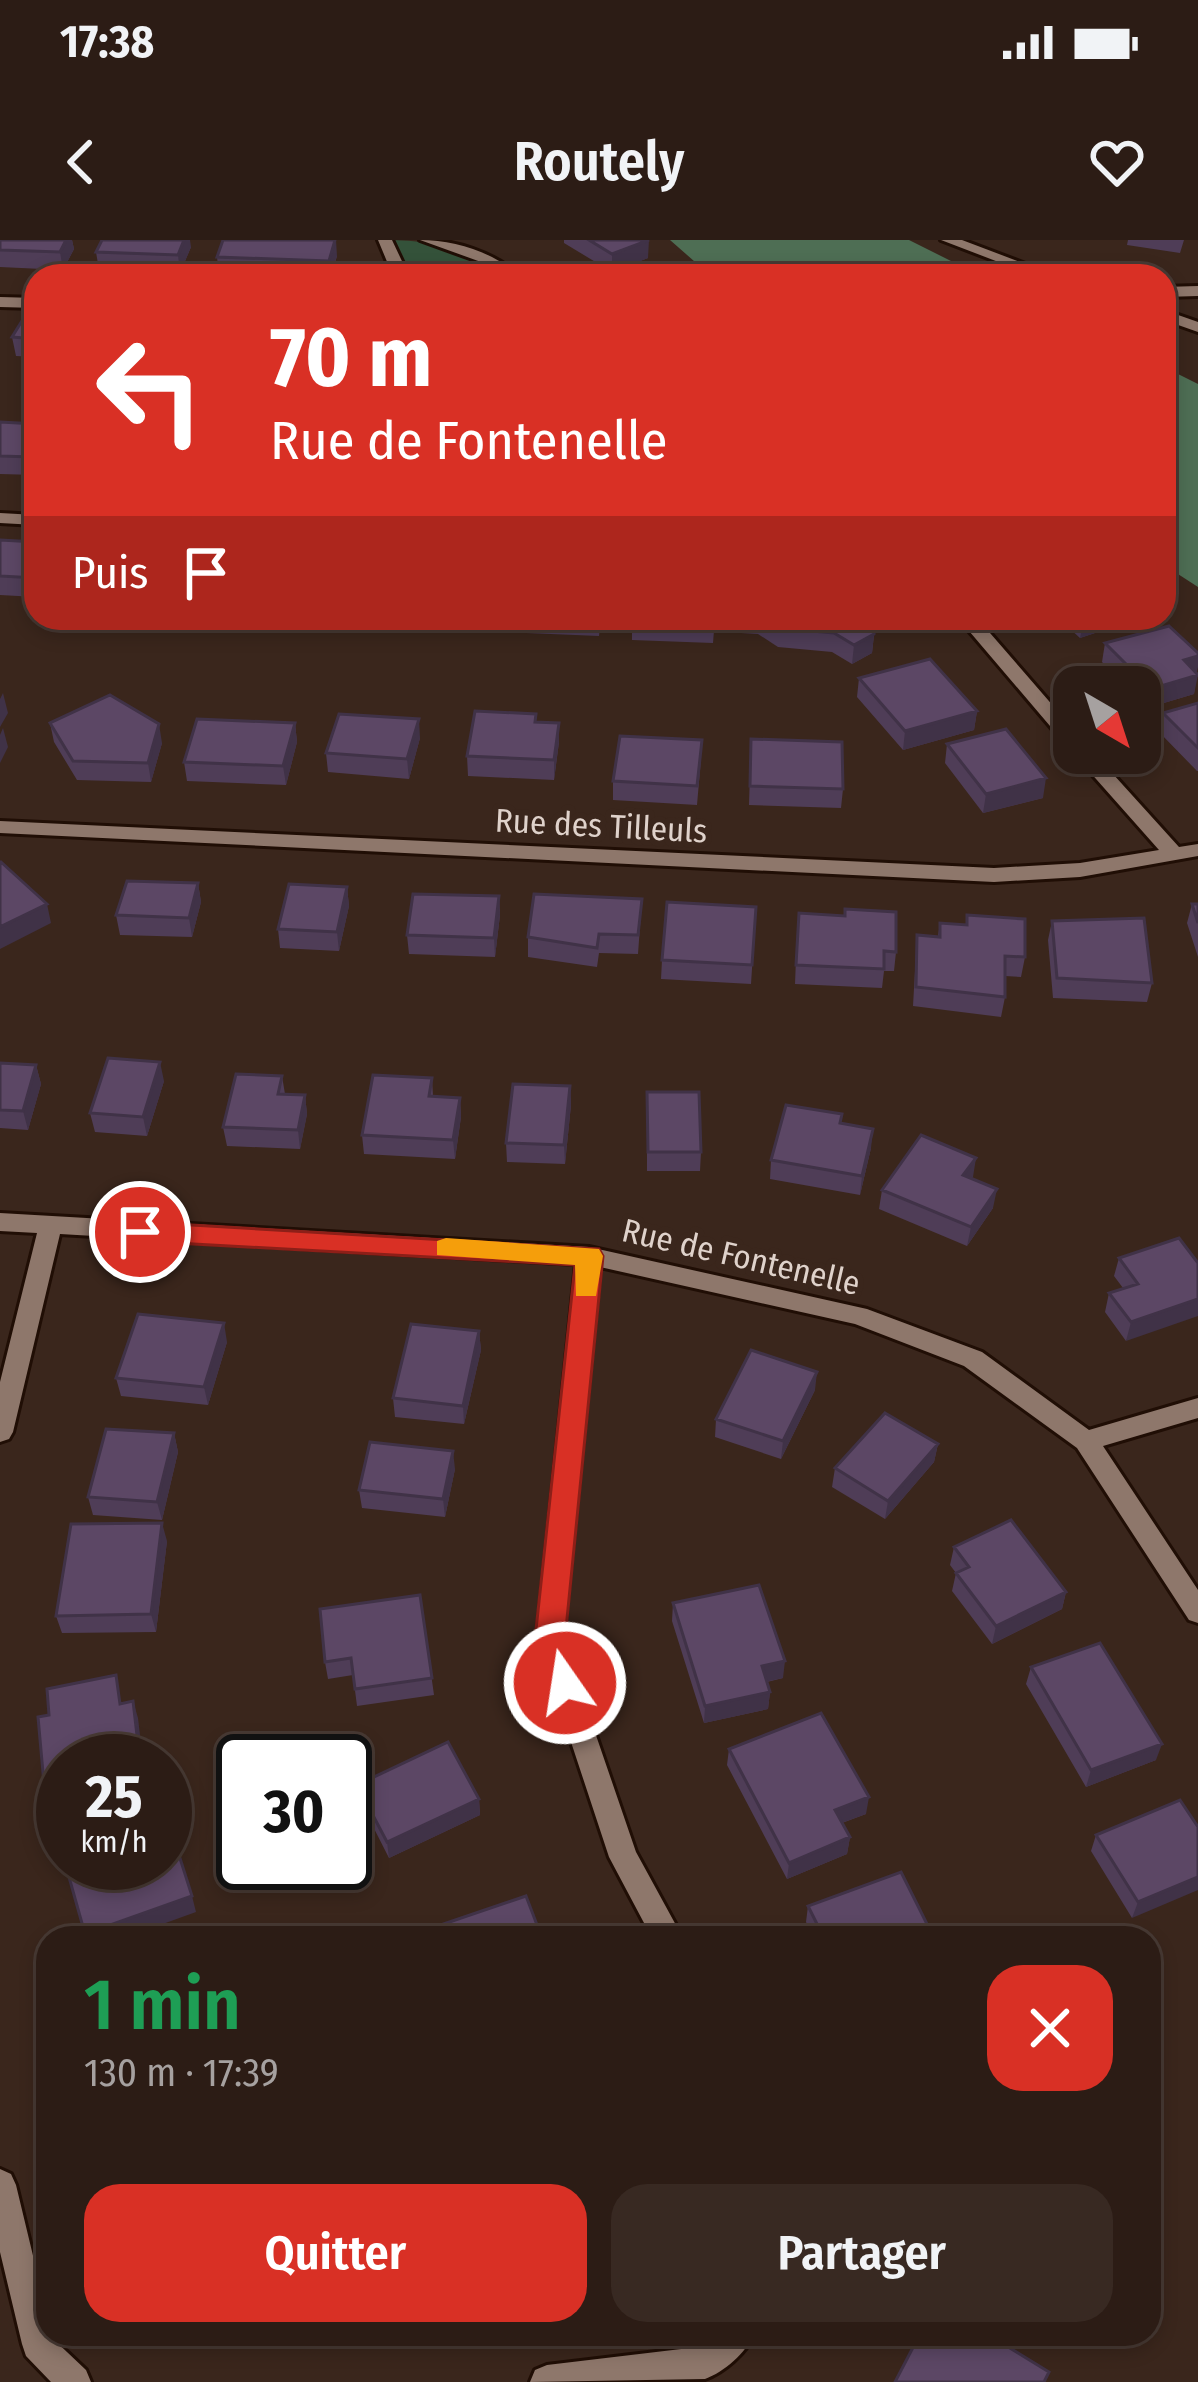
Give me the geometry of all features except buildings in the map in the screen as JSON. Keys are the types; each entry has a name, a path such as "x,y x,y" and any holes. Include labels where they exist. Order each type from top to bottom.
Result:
{"street":[{"path":"427,240 494,264"},
{"path":"947,240 1015,264"},
{"path":"977,630 1053,718"},
{"path":"1102,774 1174,854"},
{"name":"Rue des Tilleuls","path":"0,826 994,875 1080,870 1198,850"},
{"name":"Rue de Fontenelle","path":"0,1222 589,1256 877,1323 973,1359 1086,1441 1198,1612"},
{"path":"0,1432 50,1227"},
{"path":"589,1256 550,1639 623,1857 661,1926"},
{"path":"1086,1441 1198,1408"},
{"path":"0,2185 36,2336"},
{"path":"40,2346 74,2382"},
{"path":"547,2382 705,2362 724,2346"}],"green space":[{"path":"385,240 452,248 491,264 396,264"},
{"path":"670,240 909,240 957,264 697,264"},
{"path":"1176,373 1198,384 1198,587 1176,573"}],"slow traffic":[{"path":"446,1248 589,1256 586,1289"}],"route":[{"path":"140,1232 589,1256 550,1639 565,1683"}]}
